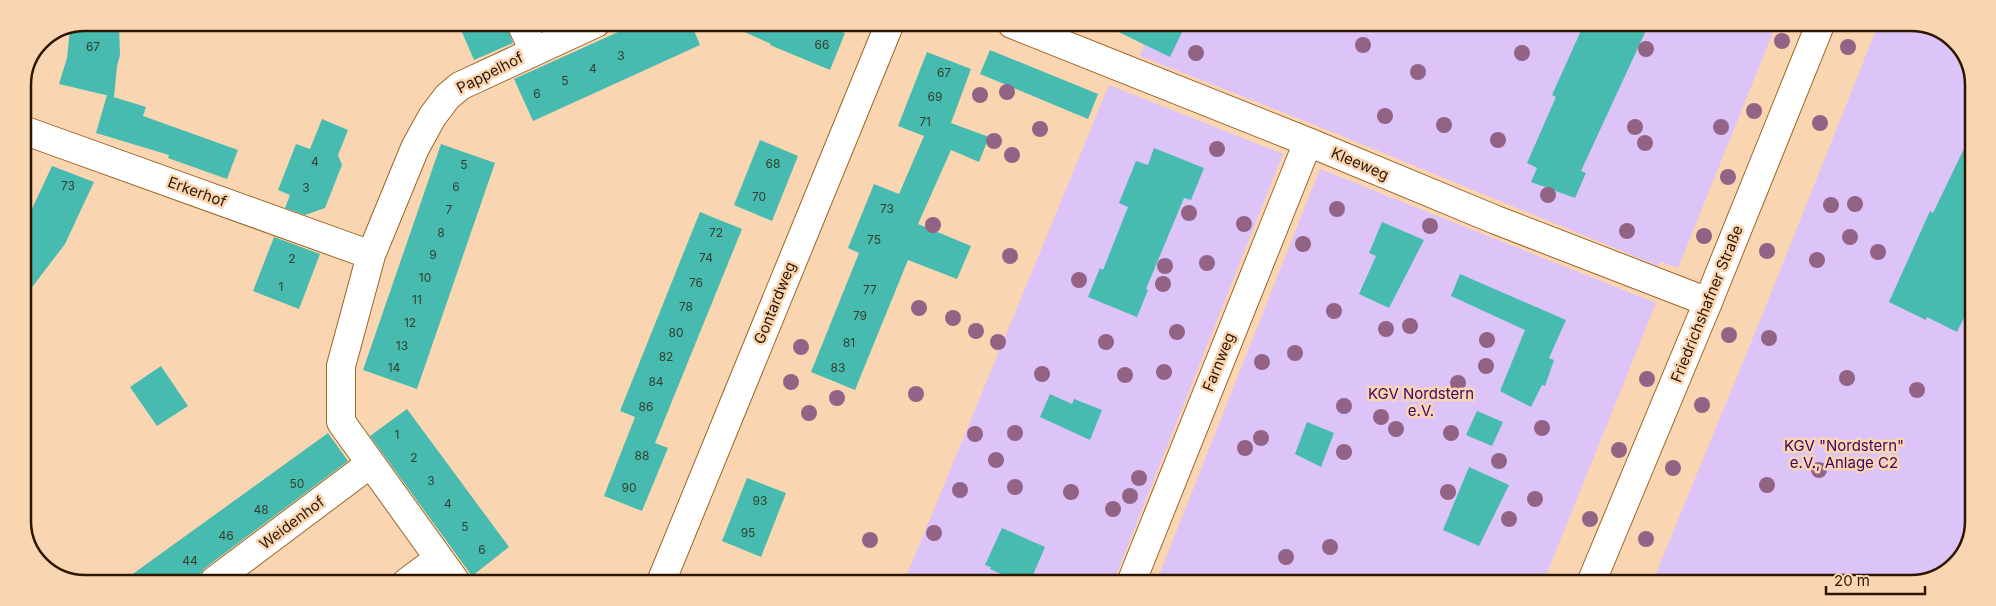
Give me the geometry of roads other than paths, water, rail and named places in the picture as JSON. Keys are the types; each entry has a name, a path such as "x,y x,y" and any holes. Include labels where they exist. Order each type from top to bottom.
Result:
{"street":[{"name":"Pappelhof","path":"525,31 534,51"},
{"name":"Pappelhof","path":"371,255 415,148 432,117 447,97 460,86 578,31"},
{"name":"Gontardweg","path":"664,575 879,31"},
{"name":"Kleeweg","path":"1030,31 1308,142 1496,220 1708,302"},
{"name":"Friedrichshafner Straße","path":"1594,575 1708,302 1818,31"},
{"name":"Erkerhof","path":"31,133 371,255"},
{"name":"Farnweg","path":"1134,575 1308,142"},
{"path":"371,255 341,366 341,422 451,575"},
{"name":"Weidenhof","path":"223,575 370,464"},
{"path":"416,575 438,559"}],"park label":[{"name":"KGV Nordstern e.V.","path":"1421,402"},
{"name":"KGV \"Nordstern\" e.V., Anlage C2","path":"1844,454"}]}
